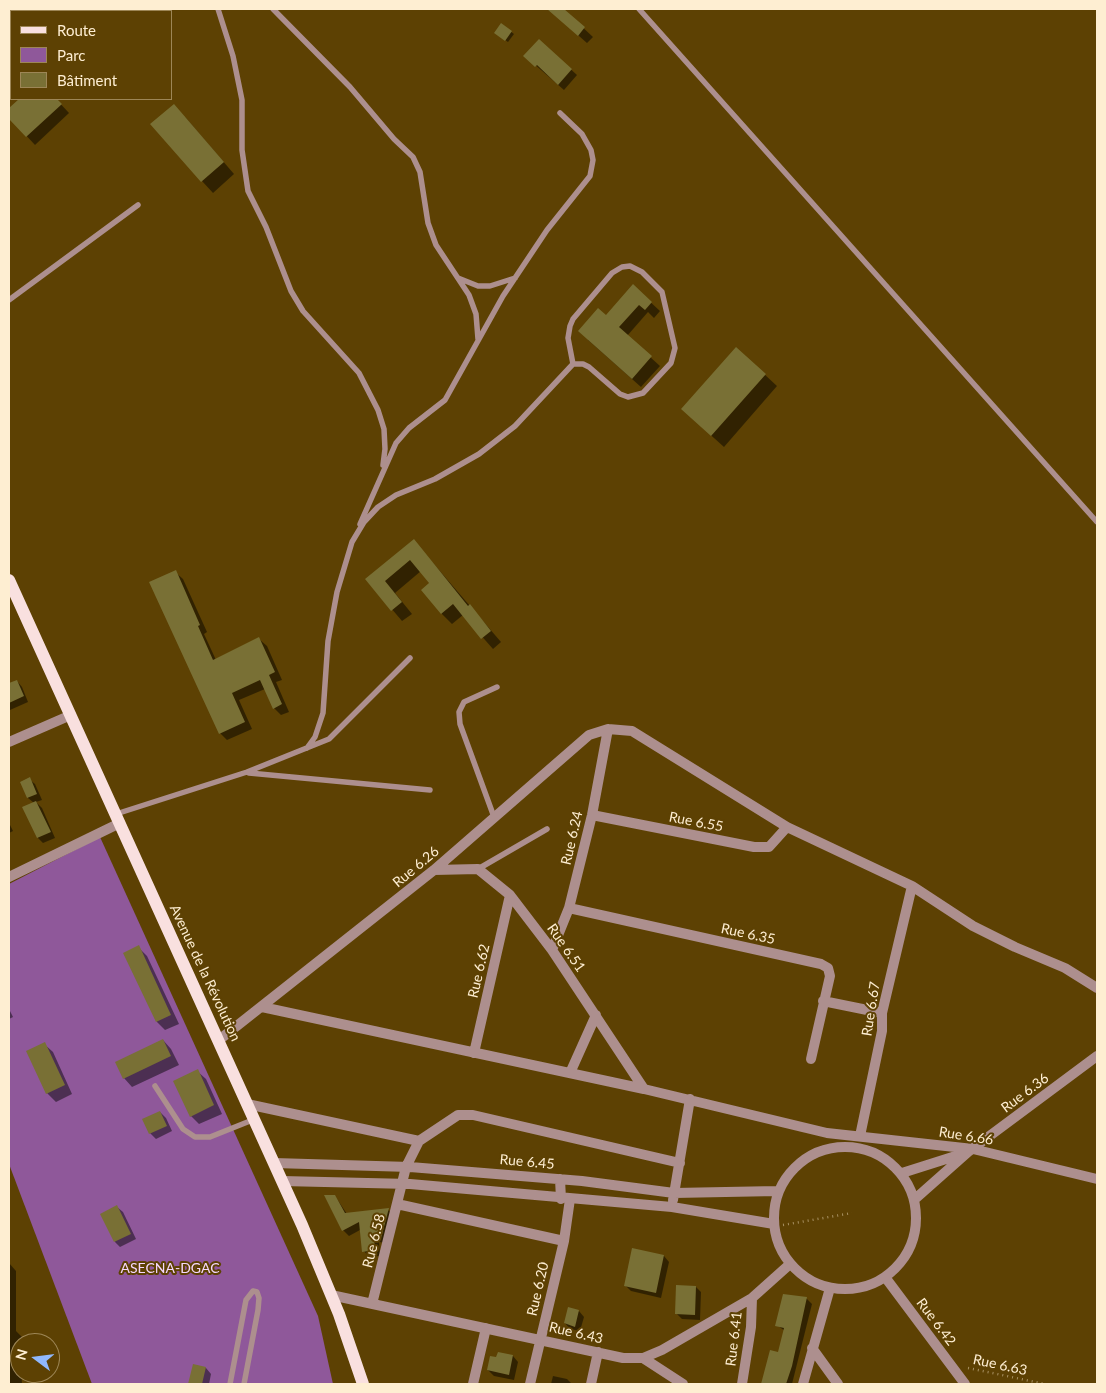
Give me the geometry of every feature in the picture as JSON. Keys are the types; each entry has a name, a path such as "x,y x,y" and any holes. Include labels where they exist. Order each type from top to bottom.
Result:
{"main road":[{"name":"Avenue de la Révolution","path":"9,580 255,1119 331,1295 350,1344 362,1384"}],"street":[{"path":"9,742 71,715"},
{"name":"Rue 6.26","path":"219,1040 434,870 588,735 608,729 632,731 786,827"},
{"name":"Rue 6.24","path":"552,950 570,908 592,814 608,729"},
{"name":"Rue 6.55","path":"592,814 754,847 769,847 786,827"},
{"path":"9,877 118,819"},
{"path":"786,827 912,886 973,926 1014,947 1065,968 1097,988"},
{"path":"434,870 478,869"},
{"name":"Rue 6.51","path":"478,869 510,895 552,950 644,1089"},
{"name":"Rue 6.67","path":"860,1136 882,1031 882,1013 912,886"},
{"name":"Rue 6.62","path":"474,1052 510,895"},
{"name":"Rue 6.35","path":"570,908 821,964 828,968 830,976 811,1060"},
{"path":"823,1001 882,1013"},
{"name":"Rue 6.66","path":"262,1007 690,1099 827,1133 971,1151 1097,1179"},
{"path":"570,1073 596,1015"},
{"name":"Rue 6.36","path":"916,1199 971,1151 1097,1056"},
{"path":"672,1206 690,1099"},
{"path":"247,1104 419,1141 458,1115 473,1115 680,1162"},
{"name":"Rue 6.58","path":"372,1304 406,1167 419,1141"},
{"path":"830,1147 858,1147 876,1153 892,1163 902,1173 916,1199 917,1217 913,1240 902,1261 885,1277 868,1286 849,1290 830,1288 808,1280 790,1264 780,1247 774,1225 778,1191 788,1175 806,1157 830,1147"},
{"name":"Rue 6.36","path":"902,1173 971,1151"},
{"name":"Rue 6.45","path":"274,1163 406,1167 560,1179 674,1193 778,1191"},
{"path":"483,1173 483,1191"},
{"name":"Rue 6.20","path":"530,1384 564,1241 566,1199 560,1179"},
{"path":"282,1181 403,1184 566,1199 672,1206 774,1225"},
{"path":"397,1204 564,1241"},
{"name":"Rue 6.43","path":"331,1295 623,1358 643,1358 662,1350 752,1298 790,1264"},
{"name":"Rue 6.42","path":"885,1277 965,1384"},
{"path":"803,1384 830,1288"},
{"name":"Rue 6.41","path":"742,1384 752,1326 752,1298"},
{"path":"473,1384 486,1328"},
{"path":"812,1348 838,1384"},
{"path":"591,1384 598,1352"},
{"path":"643,1358 682,1384"}],"lane":[{"path":"218,9 233,56 242,100 242,150 248,191 266,227 291,291 303,311 359,372 378,410 384,429 385,449 382,472"},
{"path":"273,9 350,88 394,139 413,157 420,172 428,223 436,245 458,278 476,314 478,339"},
{"path":"639,9 1097,522"},
{"path":"307,748 315,737 323,713 328,641 337,592 352,542 396,443 409,428 445,400 478,339 515,278 547,230 590,176 593,160 592,150 582,134 560,113"},
{"path":"9,300 138,205"},
{"path":"352,542 364,522 378,507 396,495 435,478 479,454 515,426 573,364 583,364 589,367 620,394 628,397 643,392 671,362 675,348 662,292 642,272 630,266 622,267 612,273 573,319 568,338 573,364"},
{"path":"458,278 478,286 490,286 515,278"},
{"path":"118,819 247,772 329,739 410,658"},
{"path":"494,817 460,724 459,712 464,702 497,687"},
{"path":"247,772 430,790"},
{"path":"478,869 547,829"},
{"path":"155,1086 183,1129 195,1137 210,1137 255,1119"},
{"path":"230,1384 246,1300 253,1291 257,1292 259,1298 258,1310 244,1384"}],"path":[{"path":"774,1225 852,1214"},
{"name":"Rue 6.63","path":"951,1365 1045,1384"}],"green space":[{"name":"ASECNA-DGAC","path":"100,837 318,1316 333,1384 92,1384 9,1164 9,884"}],"building":[{"path":"547,9 564,9 585,27 578,36"},
{"path":"501,23 512,31 505,41 494,33"},
{"path":"539,39 572,69 558,85 537,65 535,67 523,56"},
{"path":"18,100 58,100 62,104 26,137 9,119 9,108"},
{"path":"174,104 224,162 201,182 150,124"},
{"path":"633,284 652,302 645,310 639,305 619,327 652,356 632,379 578,331 598,308 606,315"},
{"path":"736,347 766,374 711,436 681,409"},
{"path":"414,539 468,606 470,604 491,631 481,639 453,604 441,614 421,590 429,583 410,560 385,581 402,602 391,611 365,579"},
{"path":"176,570 213,660 259,637 275,672 269,675 282,704 273,709 260,680 232,693 245,722 219,734 149,582"},
{"path":"17,680 24,696 9,703 9,683"},
{"path":"30,777 37,794 27,798 20,782"},
{"path":"36,801 51,832 37,838 22,807"},
{"path":"139,945 171,1015 156,1022 123,953"},
{"path":"163,1039 171,1056 123,1079 115,1062"},
{"path":"45,1042 65,1085 46,1094 26,1051"},
{"path":"198,1069 214,1105 190,1117 173,1081"},
{"path":"160,1111 167,1126 149,1134 142,1119"},
{"path":"324,1195 335,1195 345,1213 389,1208 381,1238 374,1237 375,1250 362,1252 359,1222 342,1231"},
{"path":"117,1205 131,1234 114,1242 100,1214"},
{"path":"632,1248 664,1255 656,1293 624,1286"},
{"path":"676,1285 696,1286 695,1315 675,1314"},
{"path":"783,1294 807,1297 792,1366 786,1384 761,1384 770,1350 778,1352 784,1328 775,1326"},
{"path":"568,1307 579,1310 575,1327 564,1323"},
{"path":"498,1352 513,1355 509,1375 487,1370 490,1356 496,1357"},
{"path":"193,1364 206,1367 202,1384 188,1384"}]}
